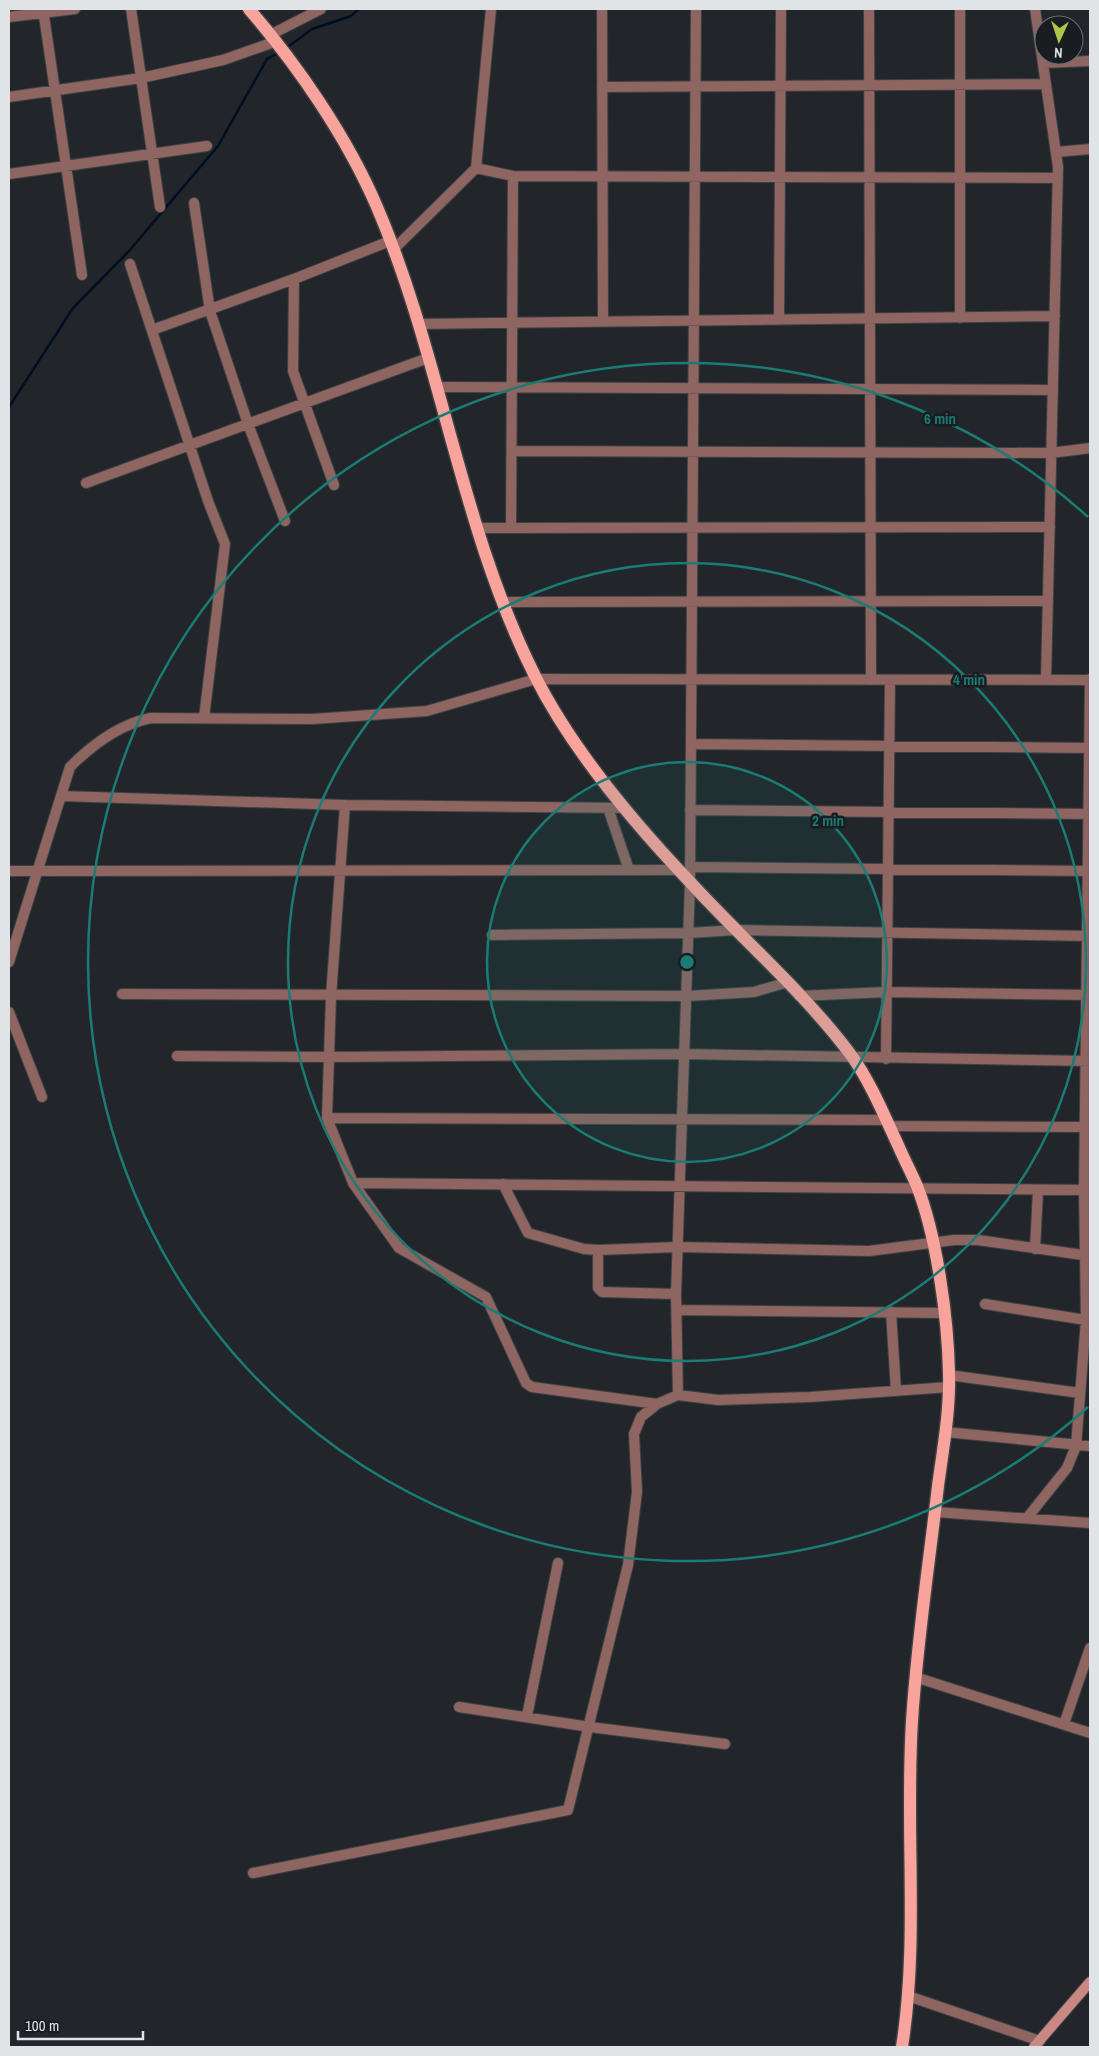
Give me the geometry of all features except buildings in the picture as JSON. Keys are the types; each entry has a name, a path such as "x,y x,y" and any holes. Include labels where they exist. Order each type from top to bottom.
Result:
{"main road":[{"path":"248,9 290,59 344,143 375,202 392,245 418,324 477,528 502,602 536,679 578,745 624,808 684,869 690,883 788,982 854,1058 888,1123 918,1190 933,1243 944,1313 949,1381 945,1432 915,1677 909,1799 911,1926 908,1996 902,2047"},
{"path":"1037,2044 1090,1982"}],"street":[{"path":"9,18 43,11 75,9"},
{"path":"131,9 160,207"},
{"path":"9,97 141,78 223,60 276,41 321,9"},
{"path":"152,330 392,245 476,168 491,9"},
{"path":"602,9 602,322"},
{"path":"684,869 690,810 691,744 696,9"},
{"path":"779,320 781,9"},
{"path":"869,9 870,680"},
{"path":"960,9 960,318"},
{"path":"43,11 82,275"},
{"path":"1043,65 1058,178 1046,680"},
{"path":"602,88 1046,84"},
{"path":"9,174 207,146"},
{"path":"1056,152 1090,149"},
{"path":"476,168 513,176 1058,178"},
{"path":"512,528 513,176"},
{"path":"194,203 210,310 248,424 285,521"},
{"path":"130,264 225,544 204,718"},
{"path":"294,280 293,371 334,485"},
{"path":"418,324 1055,316"},
{"path":"86,483 428,358"},
{"path":"436,386 1053,390"},
{"path":"512,451 1051,453 1090,448"},
{"path":"477,528 1050,527"},
{"path":"502,602 1048,602"},
{"path":"9,962 70,767 88,749 135,721 152,718 313,719 427,711 536,679 1090,680 1088,814 1088,1255 1086,1320 1076,1446 1067,1468 1027,1518"},
{"path":"886,1059 890,680"},
{"path":"691,744 1090,748"},
{"path":"61,796 344,805 624,808"},
{"path":"344,805 342,870 331,996 327,1118 354,1182 399,1248 486,1297 526,1383 532,1388 658,1404"},
{"path":"608,808 629,870"},
{"path":"690,810 1088,814"},
{"path":"9,871 888,869 1088,871"},
{"path":"678,1395 676,1294 684,1054 688,996 690,883"},
{"path":"492,935 689,933 736,930 1089,936"},
{"path":"122,994 688,996 754,992 788,982"},
{"path":"799,996 887,992 1088,995"},
{"path":"9,1012 42,1097"},
{"path":"177,1056 329,1057 684,1054 1088,1061"},
{"path":"327,1118 682,1120 1088,1127"},
{"path":"354,1182 680,1185 918,1190 1087,1190"},
{"path":"503,1184 528,1233 584,1249 678,1246 869,1251 933,1243 978,1240 1088,1255"},
{"path":"1035,1249 1038,1191"},
{"path":"598,1250 598,1288 602,1292 676,1294"},
{"path":"986,1304 1086,1320"},
{"path":"677,1310 944,1313"},
{"path":"890,1312 896,1391"},
{"path":"253,1874 568,1810 590,1727 628,1565 636,1492 634,1434 641,1417 658,1404 678,1395 718,1400 896,1391 949,1381 1080,1393"},
{"path":"945,1432 1090,1446"},
{"path":"935,1512 1090,1523"},
{"path":"527,1716 558,1563"},
{"path":"1064,1724 1090,1648"},
{"path":"915,1677 1090,1733"},
{"path":"459,1707 590,1727 725,1744"},
{"path":"908,1996 1037,2044"}],"waterway":[{"path":"285,49 312,29 351,16 359,9"},
{"path":"9,407 73,308 129,251 218,146 267,59 278,53"}]}
